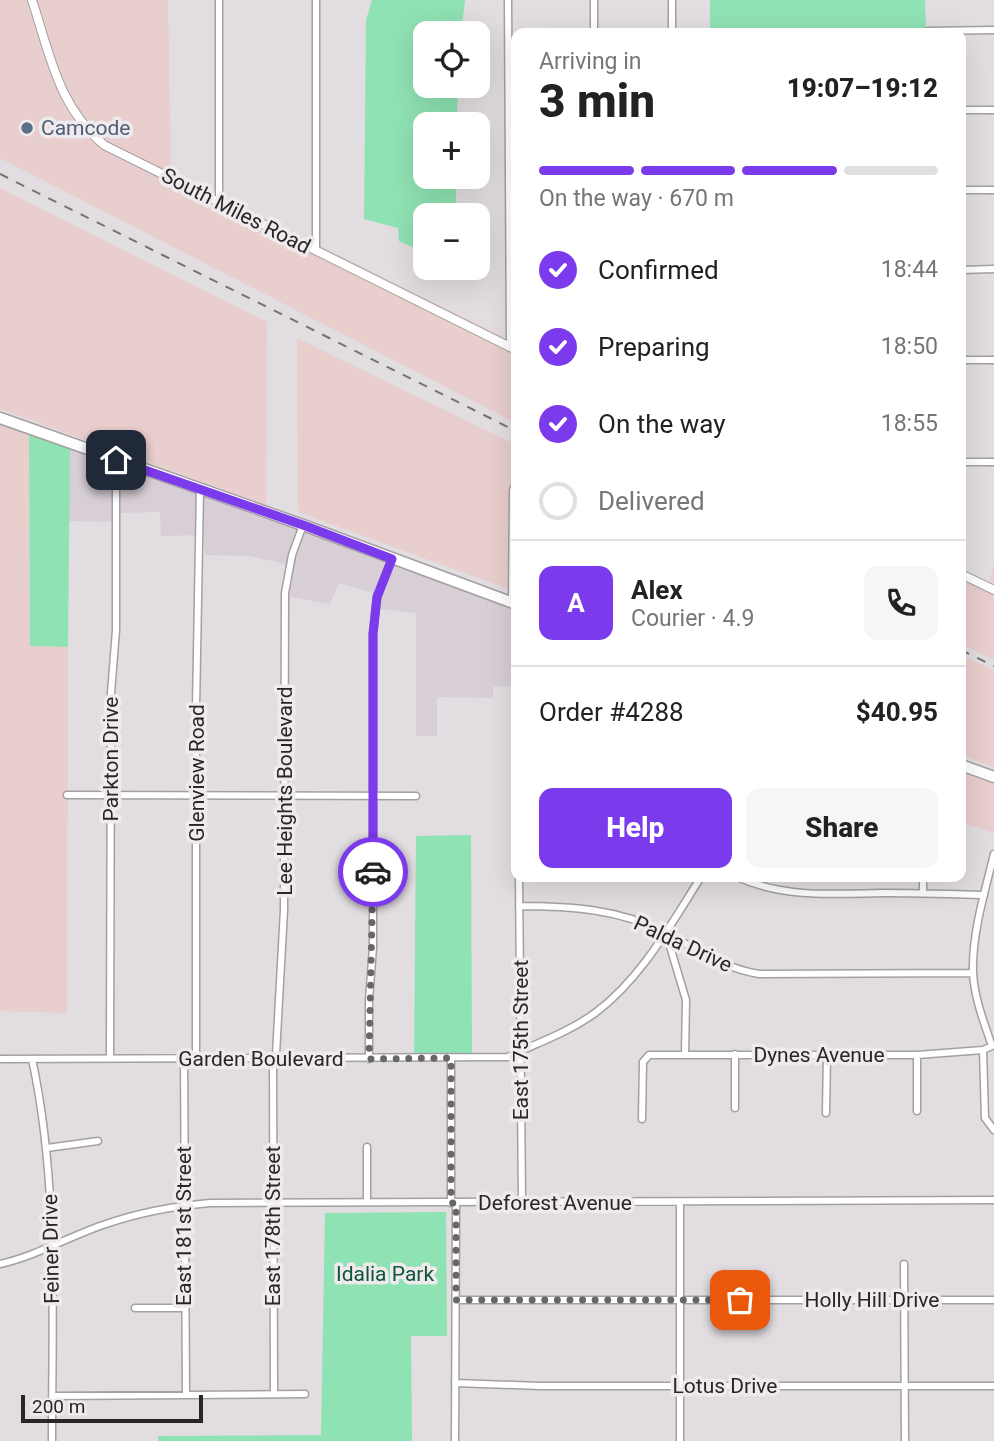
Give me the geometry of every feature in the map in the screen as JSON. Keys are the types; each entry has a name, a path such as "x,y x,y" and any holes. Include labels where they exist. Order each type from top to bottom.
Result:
{"main road":[{"path":"0,418 303,525 511,603"},
{"path":"966,767 994,777"}],"street":[{"name":"South Miles Road","path":"32,0 63,94 83,126 104,145 511,348"},
{"path":"219,0 219,202"},
{"path":"316,0 316,251"},
{"path":"509,0 511,174"},
{"path":"594,0 594,28"},
{"path":"672,0 672,28"},
{"path":"966,30 994,30"},
{"path":"966,110 994,110"},
{"path":"966,190 994,190"},
{"path":"966,270 994,270"},
{"path":"966,360 994,360"},
{"name":"Parkton Drive","path":"110,1058 111,694 116,630 116,460"},
{"path":"966,462 994,462"},
{"name":"Glenview Road","path":"196,1058 200,489"},
{"name":"Lee Heights Boulevard","path":"275,1059 284,910 285,593 292,555 303,525"},
{"path":"369,1059 373,634 377,597 392,559"},
{"path":"966,576 994,590"},
{"path":"67,795 416,796"},
{"path":"973,973 975,934 994,854"},
{"name":"East 175th Street","path":"519,882 522,1203"},
{"name":"Garden Boulevard","path":"0,1059 508,1057 567,1030 606,1004 633,976 666,933 698,882"},
{"path":"749,882 799,894 984,895"},
{"path":"923,882 923,893"},
{"name":"Palda Drive","path":"519,905 587,908 615,914 666,933 722,964 739,971 759,974 973,973"},
{"path":"666,933 685,1000 685,1054"},
{"name":"Dynes Avenue","path":"642,1119 643,1062 649,1055 917,1055 983,1050 992,1046 982,1017 973,973"},
{"path":"983,1050 985,1118 994,1130"},
{"path":"735,1054 735,1108"},
{"path":"827,1054 827,1112"},
{"path":"917,1055 917,1111"},
{"name":"East 181st Street","path":"184,1058 186,1394"},
{"path":"451,1058 456,1300 455,1441"},
{"path":"984,1059 994,1058"},
{"name":"Feiner Drive","path":"32,1059 41,1100 47,1149 52,1247 52,1441"},
{"name":"East 178th Street","path":"274,1394 272,1203 275,1059"},
{"path":"47,1149 99,1141"},
{"path":"367,1147 367,1202"},
{"name":"Deforest Avenue","path":"0,1264 122,1219 185,1205 994,1200"},
{"path":"680,1203 680,1441"},
{"path":"904,1264 905,1441"},
{"name":"Holly Hill Drive","path":"456,1300 994,1300"},
{"path":"135,1308 184,1308"},
{"name":"Lotus Drive","path":"456,1383 540,1386 994,1386"},
{"path":"52,1396 305,1394"}],"shaded area":[{"path":"0,0 168,0 171,172 511,341 511,420 0,158"},
{"path":"0,188 267,322 266,505 0,409"},
{"path":"297,338 511,443 511,590 298,512"},
{"path":"0,418 29,428 30,646 68,647 67,1013 0,1011"},
{"path":"70,443 511,602 511,686 493,687 493,698 437,697 437,736 416,736 416,613 372,608 373,593 339,583 330,604 290,597 285,564 250,556 205,555 204,535 161,536 160,512 116,513 116,522 68,521"},
{"path":"994,560 994,660 966,646 966,572 990,584"},
{"path":"966,657 994,670 994,767 966,757"},
{"path":"966,767 994,777 994,833 966,824"}],"green space":[{"path":"372,0 465,0 462,21 413,21 413,98 458,98 457,112 413,112 413,189 456,189 456,203 413,203 413,247 399,241 398,228 364,219 366,20"},
{"path":"710,0 925,0 926,28 710,28"},
{"path":"29,428 70,443 68,647 30,646"},
{"path":"471,835 472,1058 414,1059 416,836"},
{"name":"Idalia Park","path":"446,1212 447,1336 411,1336 412,1441 158,1441 158,1436 321,1435 325,1213"}],"railway":[{"path":"0,174 511,429"},
{"path":"966,652 994,666"}],"way so far":[{"path":"373,872 369,1059 451,1058 451,1203 456,1203 456,1300 740,1300"}],"place":[{"name":"Camcode","path":"27,128"}],"route":[{"path":"116,460 392,559 377,597 373,634 373,872"}]}
